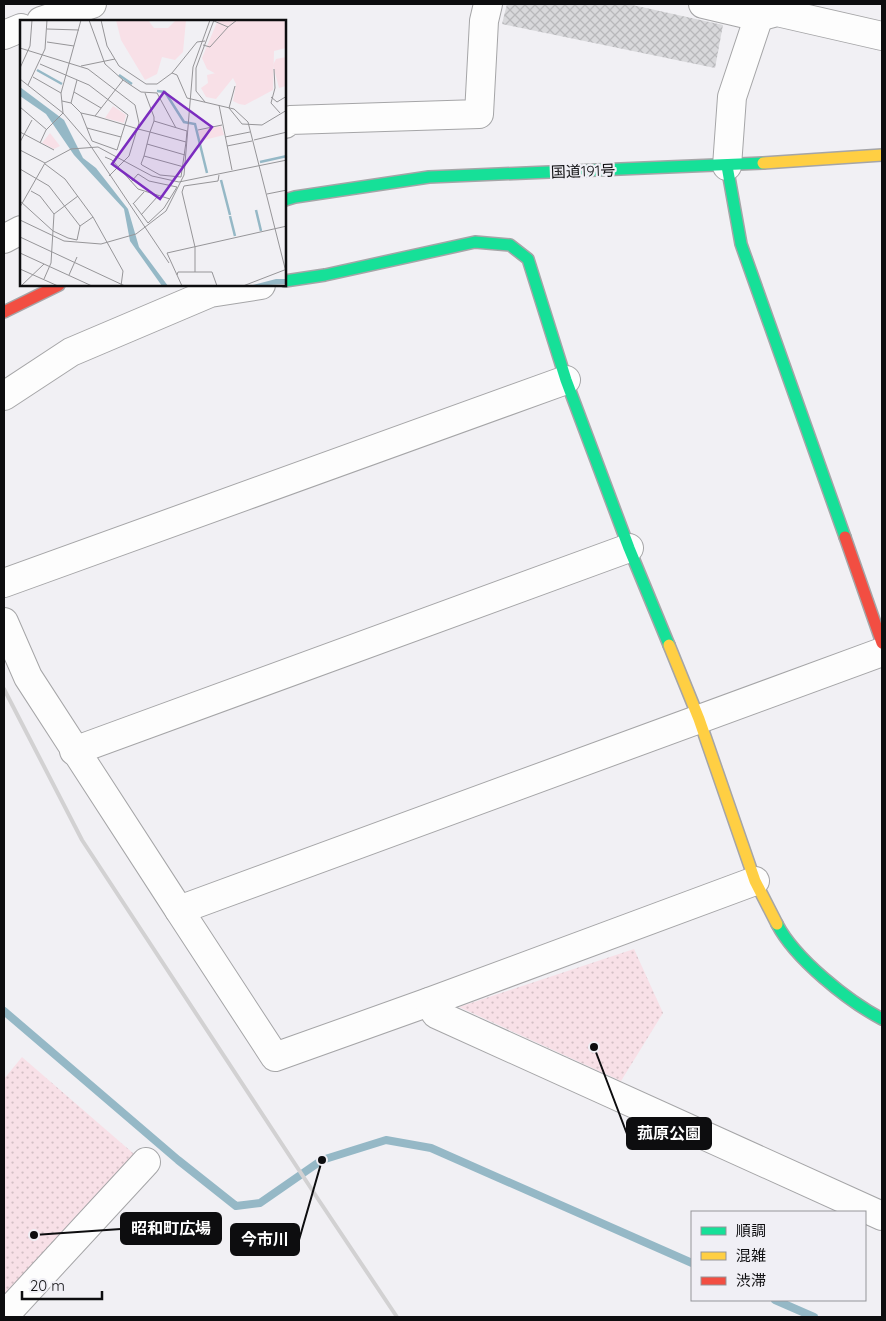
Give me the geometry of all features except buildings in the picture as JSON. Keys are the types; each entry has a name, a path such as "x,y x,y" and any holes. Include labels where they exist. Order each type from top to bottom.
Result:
{"main road":[{"name":"国道191号","path":"290,199 429,177 727,166 882,155"},
{"path":"727,166 740,244 882,642"},
{"path":"286,281 325,275 475,242 510,245 528,259 566,380 629,548 699,719 755,881 783,935 822,977 867,1011 882,1019"},
{"path":"4,312 57,286"}],"street":[{"path":"48,14 92,4"},
{"path":"286,123 290,120 479,114 484,21 488,4"},
{"path":"703,4 777,12 882,36"},
{"path":"727,166 732,97 760,10"},
{"path":"4,34 20,28"},
{"path":"4,239 20,231"},
{"path":"4,396 72,352 210,293 255,286"},
{"path":"4,583 566,380"},
{"path":"74,751 629,548"},
{"path":"4,622 28,677 74,751 274,1057 429,1002 755,881"},
{"path":"179,910 882,652"},
{"path":"429,1002 436,1014 882,1216"},
{"path":"7,1316 146,1162"}],"shaded area":[{"path":"634,949 663,1013 621,1081 459,1007"},
{"path":"22,1057 134,1154 4,1304 4,1079"}],"waterway":[{"path":"4,1011 178,1160 236,1206 260,1203 322,1160 386,1140 431,1148 691,1263"},
{"path":"777,1301 814,1317"}],"railway":[{"path":"4,689 82,840 397,1317"}],"traffic: fast":[{"path":"286,200 429,177 763,163"},
{"path":"727,166 741,244 845,537"},
{"path":"286,281 325,275 475,242 510,245 528,259 566,380 629,548 669,645"},
{"path":"777,924 785,937 809,965 839,990 882,1019"}],"traffic: slow":[{"path":"763,163 882,155"},
{"path":"669,645 699,719 755,881 777,924"}],"traffic: jam":[{"path":"4,312 57,286"},
{"path":"845,537 882,643"}],"place":[{"name":"菰原公園","path":"594,1047"},
{"name":"今市川","path":"322,1160"},
{"name":"昭和町広場","path":"34,1235"}]}
